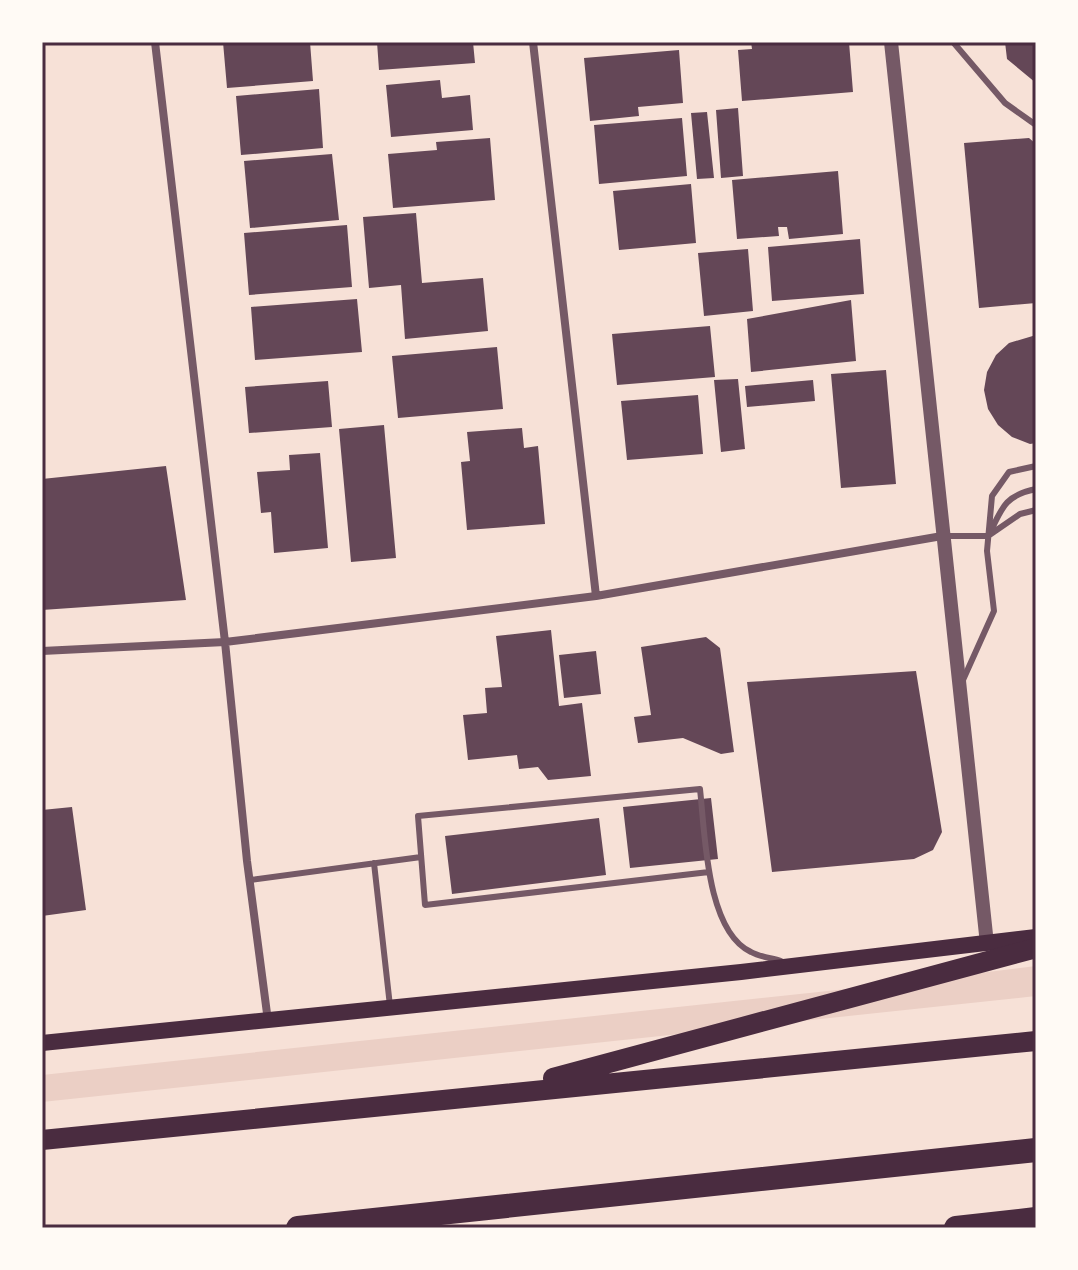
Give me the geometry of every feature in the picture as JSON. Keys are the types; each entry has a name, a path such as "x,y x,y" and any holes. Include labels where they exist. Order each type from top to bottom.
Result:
{"highway":[{"path":"298,1228 1036,1150"},
{"path":"956,1228 1036,1219"}],"main road":[{"path":"42,1043 391,1009 1036,937"},
{"path":"495,1094 1036,948"},
{"path":"42,1140 1036,1041"}],"street":[{"path":"155,42 268,1021"},
{"path":"533,42 596,596"},
{"path":"891,42 987,944"},
{"path":"42,651 225,642 596,596 942,536"}],"lane":[{"path":"953,42 1005,103 1036,125"},
{"path":"959,689 994,611 988,536 992,496 1009,472 1036,466"},
{"path":"988,536 1004,504 1018,492 1036,489"},
{"path":"942,536 988,536 1020,514 1036,510"},
{"path":"709,872 425,905 418,816 700,789 709,872 725,928 749,952 797,965"},
{"path":"250,880 421,857"},
{"path":"374,863 391,1009"},
{"path":"1011,941 1036,930"}],"shaded area":[{"path":"1036,966 1036,996 42,1102 42,1075"}],"building":[{"path":"223,42 310,42 313,81 227,88"},
{"path":"377,42 473,42 475,63 379,70"},
{"path":"751,42 849,42 853,92 742,101 738,50 752,49"},
{"path":"1005,42 1036,42 1036,83 1007,59"},
{"path":"679,50 683,103 638,107 639,116 590,121 584,58"},
{"path":"440,80 442,98 470,95 473,130 391,137 386,85"},
{"path":"319,89 323,148 241,155 236,96"},
{"path":"738,108 743,176 721,178 716,110"},
{"path":"707,112 714,178 697,179 691,113"},
{"path":"682,118 687,176 599,184 594,125"},
{"path":"490,138 495,200 393,208 388,154 437,150 436,142"},
{"path":"1029,138 1036,144 1036,303 979,308 964,143"},
{"path":"332,154 339,220 250,228 244,161"},
{"path":"838,171 843,234 789,239 787,227 778,227 779,236 737,239 732,180"},
{"path":"691,184 696,243 619,250 613,191"},
{"path":"416,213 422,283 483,278 488,331 405,339 401,285 369,288 363,217"},
{"path":"347,225 352,287 249,295 244,233"},
{"path":"860,239 864,294 772,301 768,247"},
{"path":"748,249 753,311 704,316 698,253"},
{"path":"357,299 362,352 255,360 251,307"},
{"path":"851,300 856,361 751,372 747,319"},
{"path":"710,326 715,377 617,385 612,334"},
{"path":"1036,335 1036,443 1030,444 1012,437 998,425 988,409 984,390 987,372 996,355 1009,343"},
{"path":"497,347 503,409 398,418 392,356"},
{"path":"886,370 896,484 841,488 831,374"},
{"path":"738,379 745,449 721,452 714,380"},
{"path":"813,380 815,401 747,407 745,386"},
{"path":"328,381 332,427 249,433 245,387"},
{"path":"698,395 703,454 627,460 621,401"},
{"path":"384,425 396,558 351,562 339,429"},
{"path":"522,428 524,448 538,446 545,524 467,530 461,462 470,461 467,432"},
{"path":"320,453 328,548 274,553 271,512 261,513 257,472 290,470 289,455"},
{"path":"166,466 186,600 42,610 42,479"},
{"path":"551,630 559,706 582,703 591,776 548,780 538,767 519,769 517,755 468,760 463,715 487,713 485,688 502,687 496,636"},
{"path":"706,637 720,648 734,752 721,754 683,738 638,743 634,717 651,715 641,647"},
{"path":"596,651 601,694 564,698 559,655"},
{"path":"916,671 942,832 933,850 914,859 772,872 747,682"},
{"path":"711,798 718,859 630,868 623,807"},
{"path":"72,807 86,910 42,916 42,810"},
{"path":"599,818 606,875 452,894 445,836"}]}
